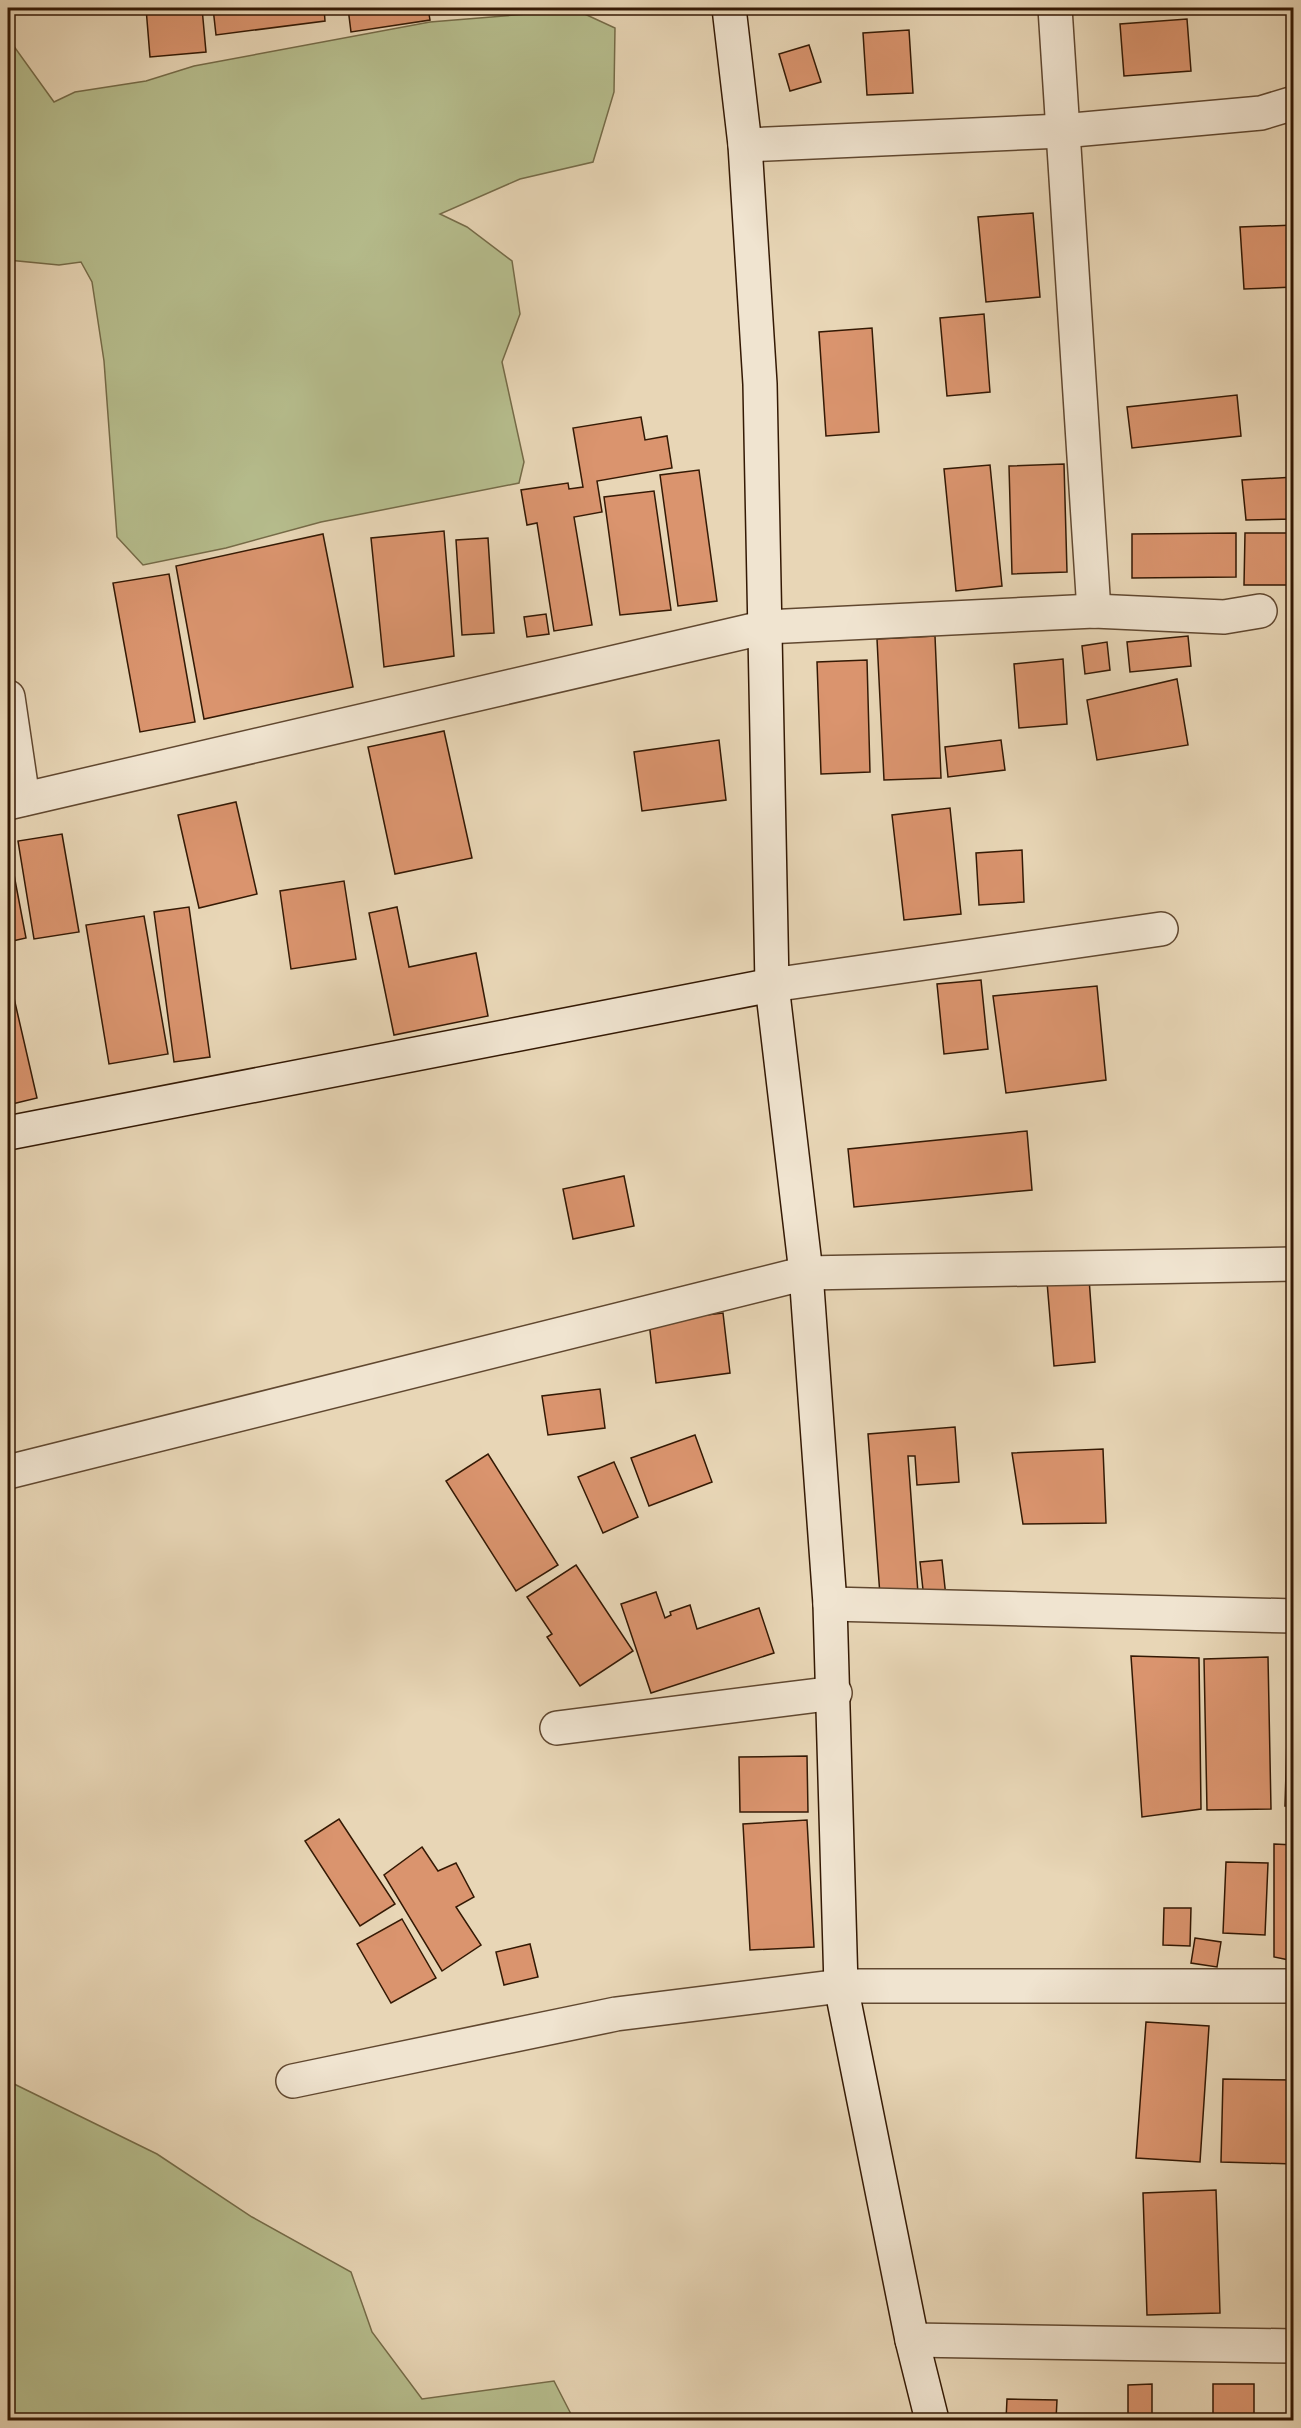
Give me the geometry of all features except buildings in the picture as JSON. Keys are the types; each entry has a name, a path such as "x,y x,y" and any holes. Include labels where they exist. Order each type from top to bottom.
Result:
{"street":[{"path":"729,8 745,145 760,384 772,985 806,1273 830,1604 835,1693 841,1986 912,2340 932,2421"},
{"path":"1055,8 1094,611"},
{"path":"745,145 1062,131 1261,113 1293,103"},
{"path":"8,697 15,801 766,627 1094,611 1224,617 1260,611"},
{"path":"8,1133 772,985 1161,929"},
{"path":"8,1472 806,1273 1293,1264"},
{"path":"830,1604 1293,1616"},
{"path":"557,1728 835,1693"},
{"path":"293,2081 616,2014 841,1986 1293,1986"},
{"path":"912,2340 1293,2346"}],"green space":[{"path":"576,10 615,28 614,92 593,162 520,179 440,214 467,227 512,261 520,314 502,362 524,462 519,483 321,522 226,548 143,565 117,537 104,361 92,282 81,262 59,265 8,260 8,38 54,102 75,92 146,81 194,66 430,22"},
{"path":"8,2081 157,2154 252,2217 351,2272 372,2332 422,2399 554,2381 572,2416 571,2420 8,2420"}]}
